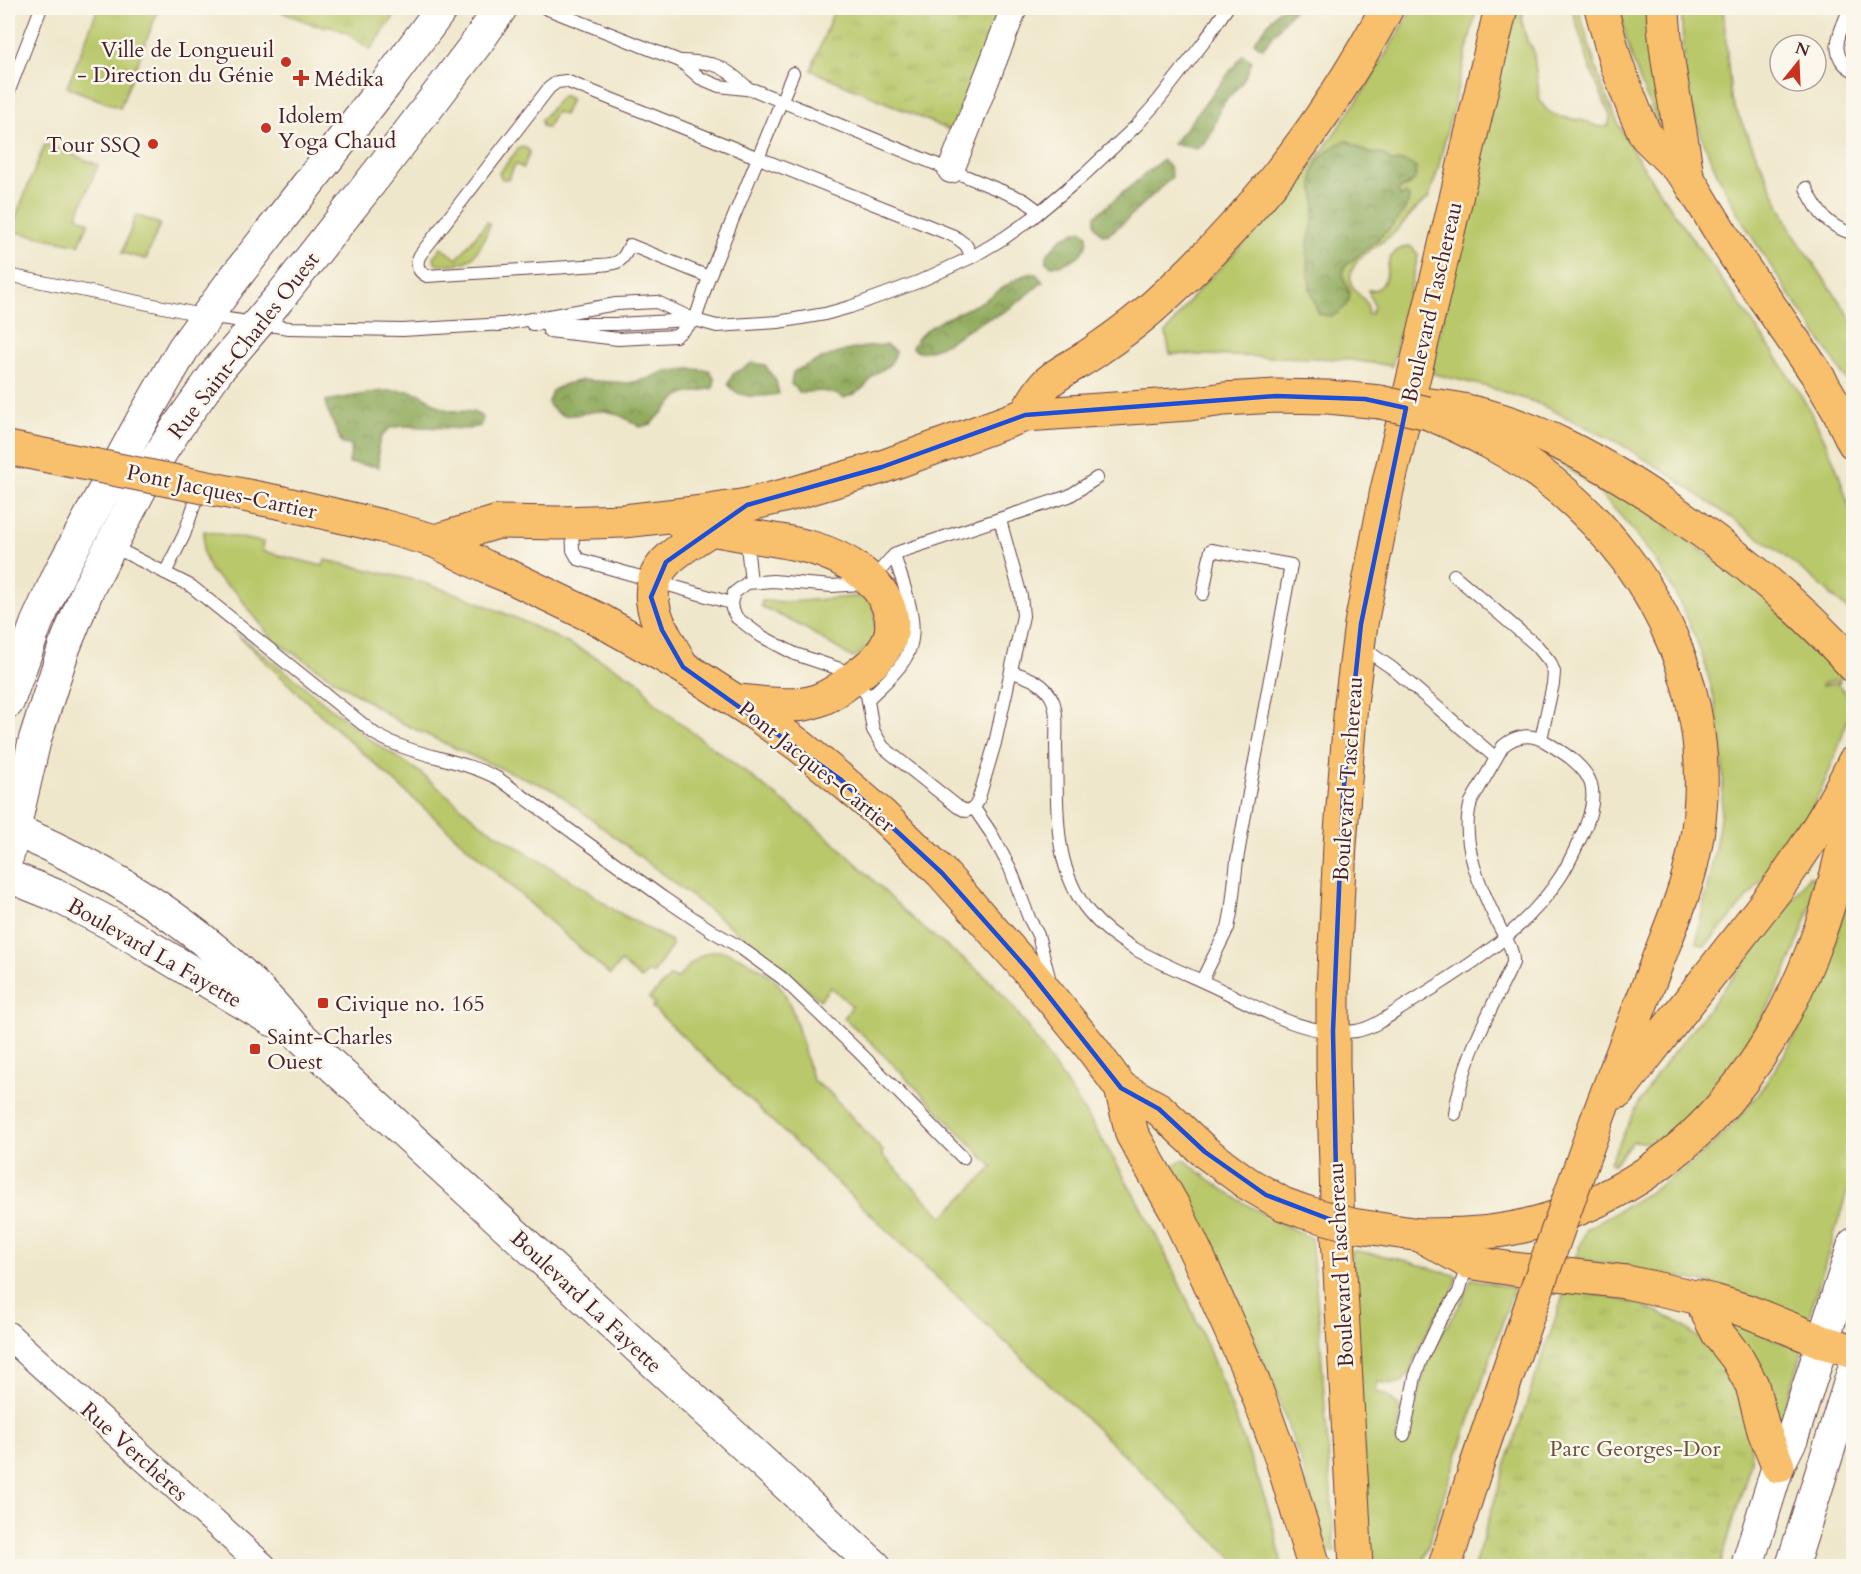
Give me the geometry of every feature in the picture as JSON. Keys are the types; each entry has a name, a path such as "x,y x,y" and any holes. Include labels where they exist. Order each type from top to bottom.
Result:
{"main road":[{"path":"1025,415 1047,382 1097,350 1143,315 1188,275 1236,224 1317,123 1366,46 1387,8"},
{"name":"Boulevard Taschereau","path":"1356,1566 1333,1124 1333,1031 1343,795 1357,650 1366,589 1387,490 1501,8"},
{"path":"1601,8 1616,63 1646,136 1687,177 1734,254 1816,373 1854,443"},
{"path":"1663,8 1669,75 1681,128 1687,177"},
{"path":"683,668 657,618 651,597 654,581 660,569 673,555 711,529 746,520 791,494 882,467 1025,415 1276,396 1328,397 1428,409 1468,411 1518,426 1574,450 1633,483 1706,534 1772,585 1821,630 1854,666"},
{"path":"1428,409 1535,470 1589,516 1627,559 1647,588 1671,635 1687,680 1697,728 1701,780 1700,814 1694,852 1679,906 1598,1117 1533,1300 1445,1566"},
{"name":"Pont Jacques-Cartier","path":"8,448 282,503 435,541 486,567 578,608 683,668 736,700 800,746 882,815 960,891 1056,1004 1121,1088"},
{"path":"651,519 711,529"},
{"path":"435,541 498,522 746,520 822,551 852,566 871,581 889,607 892,630 890,638 861,689 802,704 736,700"},
{"path":"1598,1117 1776,890 1826,817 1854,762"},
{"path":"1121,1088 1159,1108 1205,1152 1247,1183 1284,1204 1305,1212 1353,1225 1420,1235 1496,1231 1548,1220 1619,1191 1656,1167 1691,1139 1742,1081 1770,1039 1790,1002 1820,932 1835,883 1854,801"},
{"path":"1121,1088 1132,1134 1171,1202 1251,1376 1283,1463 1314,1566"},
{"path":"1420,1235 1468,1262 1626,1282 1699,1297 1747,1311 1838,1346"},
{"path":"1699,1297 1719,1335 1737,1358 1752,1385 1764,1431 1778,1466"}],"street":[{"name":"Rue Saint-Charles Ouest","path":"8,702 18,650 183,349 442,8"},
{"name":"Rue Saint-Charles Ouest","path":"9,838 35,739 64,648 88,589 161,451 218,370 381,169 501,8"},
{"path":"951,170 1014,8"},
{"name":"Boulevard La Fayette","path":"9,838 43,841 66,853 165,911 213,948 255,985 299,1035 875,1566"},
{"name":"Boulevard La Fayette","path":"8,876 55,895 115,926 299,1035"},
{"path":"1748,1566 1778,1466 1838,1346 1854,1244"},
{"name":"Rue Verchères","path":"8,1335 263,1566"},
{"path":"1792,1566 1854,1369"}],"lane":[{"path":"8,93 41,8"},
{"path":"545,8 680,61 710,63 729,71 749,89"},
{"path":"8,274 207,316 256,325 289,328 368,330 498,324 616,304 657,303 695,320 717,326 778,322 825,314 890,293 972,257 1010,234 1085,174 1137,125 1180,74 1227,8"},
{"path":"1850,8 1839,33 1837,44 1841,60 1854,71"},
{"path":"680,61 700,78 723,87 749,89 1024,200 1039,211"},
{"path":"498,324 618,339 676,336 695,320 709,277 793,73"},
{"path":"709,277 630,244 620,261 600,266 427,276 420,272 417,263 420,255 518,128 549,88 557,82 571,82 954,236 966,245 972,257"},
{"path":"1806,188 1827,222 1845,232 1854,234"},
{"path":"1000,520 1021,596 1022,623 995,743 978,801 974,808 966,810 958,807 884,747 876,738 861,689 840,669 795,654 761,636 737,618 731,603 732,598 738,589 751,582 773,581 832,586 871,581 894,555 906,549 1069,496 1097,478"},
{"path":"165,573 184,535 199,491"},
{"path":"746,520 751,582"},
{"path":"572,523 573,550 578,559 731,603"},
{"path":"111,546 186,583 375,734 405,748 483,771 499,779 662,897 765,964 826,1020 963,1158"},
{"path":"1202,980 1228,928 1238,850 1291,565 1211,550 1203,594"},
{"path":"861,689 903,663 913,639 912,613 894,555"},
{"path":"1454,575 1537,646 1550,662 1554,672 1553,684 1540,739"},
{"path":"1357,650 1373,655 1392,668 1496,758"},
{"path":"1012,672 1027,677 1042,686 1053,701 1061,850 1066,870 1079,899 1102,926 1130,946 1284,1019 1309,1027 1333,1031 1359,1031 1428,992 1505,938 1534,911 1562,876 1586,827 1592,799 1591,784 1574,761 1540,739 1519,736 1503,746 1471,802 1468,825 1476,871 1486,901 1505,938 1511,947 1514,963 1470,1053 1461,1081 1455,1114"},
{"path":"974,808 1010,868 1038,935 1056,1004"},
{"path":"1404,1435 1415,1377 1421,1360 1439,1322 1459,1292 1468,1262"}],"highlighted area":[{"path":"1276,396 1365,399 1406,408 1361,624 1343,795 1333,1031 1337,1222 1266,1195 1205,1152 1159,1109 1121,1088 1028,970 942,873 840,779 683,667 662,630 651,597 666,562 747,505 882,467 1025,415"}],"green space":[{"path":"98,8 159,8 120,108 67,87"},
{"path":"272,8 390,8 397,13 370,50 348,33 332,27 315,25"},
{"path":"835,8 1004,8 956,133 811,70"},
{"path":"1280,8 1295,8 1262,49 1254,42"},
{"path":"1413,8 1477,8 1437,173 1428,199 1395,232 1366,253 1354,266 1351,274 1351,283 1355,291 1367,304 1367,314 1371,314 1374,306 1368,290 1378,288 1384,282 1394,253 1409,246 1418,256 1392,366 1345,359 1170,354 1166,333 1193,296 1269,216 1313,164 1365,89","holes":["1357,146 1368,153 1381,153 1392,162 1403,161 1411,184 1398,190 1402,213 1377,239 1343,267 1342,277 1350,293 1310,289 1309,239 1316,202 1313,187"]},
{"path":"1514,8 1524,8 1522,22 1527,41 1533,49 1540,101 1547,110 1556,116 1607,127 1610,116 1589,65 1572,8 1578,8 1603,88 1632,149 1674,213 1774,353 1808,407 1835,464 1853,525 1853,615 1815,580 1774,548 1670,475 1619,443 1537,403 1488,387 1430,373"},
{"path":"1620,8 1647,8 1664,126 1660,126 1641,83 1626,38"},
{"path":"1681,8 1723,8 1731,99 1792,232 1853,321 1853,391 1771,267 1716,171 1689,98 1684,64"},
{"path":"1243,55 1252,61 1248,72 1223,104 1208,138 1197,149 1173,144"},
{"path":"562,96 571,99 564,115 556,112 547,128 542,126 541,120"},
{"path":"1348,141 1367,152 1381,153 1392,162 1410,164 1416,168 1416,173 1412,182 1398,190 1400,197 1405,194 1409,197 1407,206 1401,215 1382,235 1344,267 1349,300 1341,311 1328,316 1319,314 1309,277 1307,255 1315,210 1313,175 1316,165 1330,149"},
{"path":"45,144 98,165 77,216 89,222 79,245 10,231"},
{"path":"519,148 529,150 529,154 523,168 515,164 509,179 502,179 499,173"},
{"path":"1162,160 1170,168 1172,177 1123,223 1109,234 1103,235 1096,227 1095,216"},
{"path":"136,215 160,224 146,259 122,253"},
{"path":"487,222 490,224 484,239 471,258 457,264 438,265 435,263 434,256 441,247 457,259"},
{"path":"1081,230 1087,235 1087,242 1077,257 1052,266 1046,262 1046,256 1063,237"},
{"path":"1029,273 1036,274 1043,282 1010,308 976,324 936,348 918,352 912,347 918,338 933,325 981,302"},
{"path":"886,345 895,351 890,364 874,375 863,388 853,395 844,398 822,391 800,393 791,384 793,372 815,362 850,350"},
{"path":"752,363 765,365 776,381 779,394 744,395 728,384 733,374"},
{"path":"689,369 709,370 715,380 713,388 680,395 651,424 640,427 619,415 605,411 567,416 554,410 548,403 552,391 565,384 582,380 629,383 663,372"},
{"path":"382,391 415,392 443,408 471,412 483,418 480,426 468,429 402,426 390,428 381,437 378,447 379,467 349,463 352,445 342,444 326,401"},
{"path":"1533,445 1591,470 1764,596 1842,675 1839,683 1836,680 1822,684 1822,686 1837,683 1853,702 1827,777 1811,810 1769,872 1705,946 1697,943 1720,822 1723,764 1714,701 1705,666 1678,600 1661,569 1640,540 1592,487"},
{"path":"204,531 263,542 262,551 323,566 325,560 418,581 466,597 520,620 637,680 663,710 811,823 853,860 917,923 995,986 1022,1019 1079,1103 1134,1194 1159,1241 1224,1386 1265,1501 1282,1566 1241,1566 652,1007 655,1004 649,998 671,976 677,979 697,958 712,952 729,953 766,973 774,979 789,1001 814,1082 828,1091 883,1151 881,1154 943,1217 993,1167 872,1043 844,1018 852,1006 831,987 820,1000 763,952 554,790 478,759 398,721 272,639 235,591 210,570 203,552"},
{"path":"864,596 875,605 875,642 853,658 803,627 761,606 762,601 789,602"},
{"path":"232,630 369,739 417,770 484,826 582,887 614,910 671,941 672,946 653,974 648,972 641,979 621,962 610,975 326,720"},
{"path":"1809,876 1818,880 1793,953 1777,990 1737,1058 1687,1119 1658,1144 1633,1141 1613,1165 1610,1162 1635,1110 1657,1074 1773,926"},
{"path":"1853,878 1853,1173 1809,1316 1806,1318 1705,1282 1575,1259 1586,1229 1652,1190 1690,1164 1730,1127 1765,1084 1795,1036 1818,987 1833,947"},
{"path":"1184,1159 1213,1183 1244,1203 1311,1238 1335,1552 1329,1553 1324,1542 1301,1462 1270,1376 1233,1291 1173,1167"},
{"path":"1352,1250 1399,1259 1458,1276 1450,1298 1434,1319 1422,1342 1409,1374 1402,1382 1393,1384 1378,1382 1376,1391 1398,1405 1400,1424 1396,1442 1406,1445 1430,1356 1463,1299 1471,1279 1514,1288 1422,1566 1367,1566"},
{"name":"Parc Georges-Dor","path":"1565,1290 1597,1294 1641,1305 1674,1320 1702,1341 1738,1387 1751,1436 1751,1462 1720,1566 1474,1566"},
{"path":"1731,1321 1800,1350 1802,1353 1778,1431 1730,1325"}],"place":[{"name":"Ville de Longueuil - Direction du Génie","path":"286,62"},
{"name":"Médika","path":"301,78"},
{"name":"Idolem Yoga Chaud","path":"266,128"},
{"name":"Tour SSQ","path":"153,144"},
{"name":"Civique no. 165","path":"323,1003"},
{"name":"Saint-Charles Ouest","path":"255,1049"}]}
